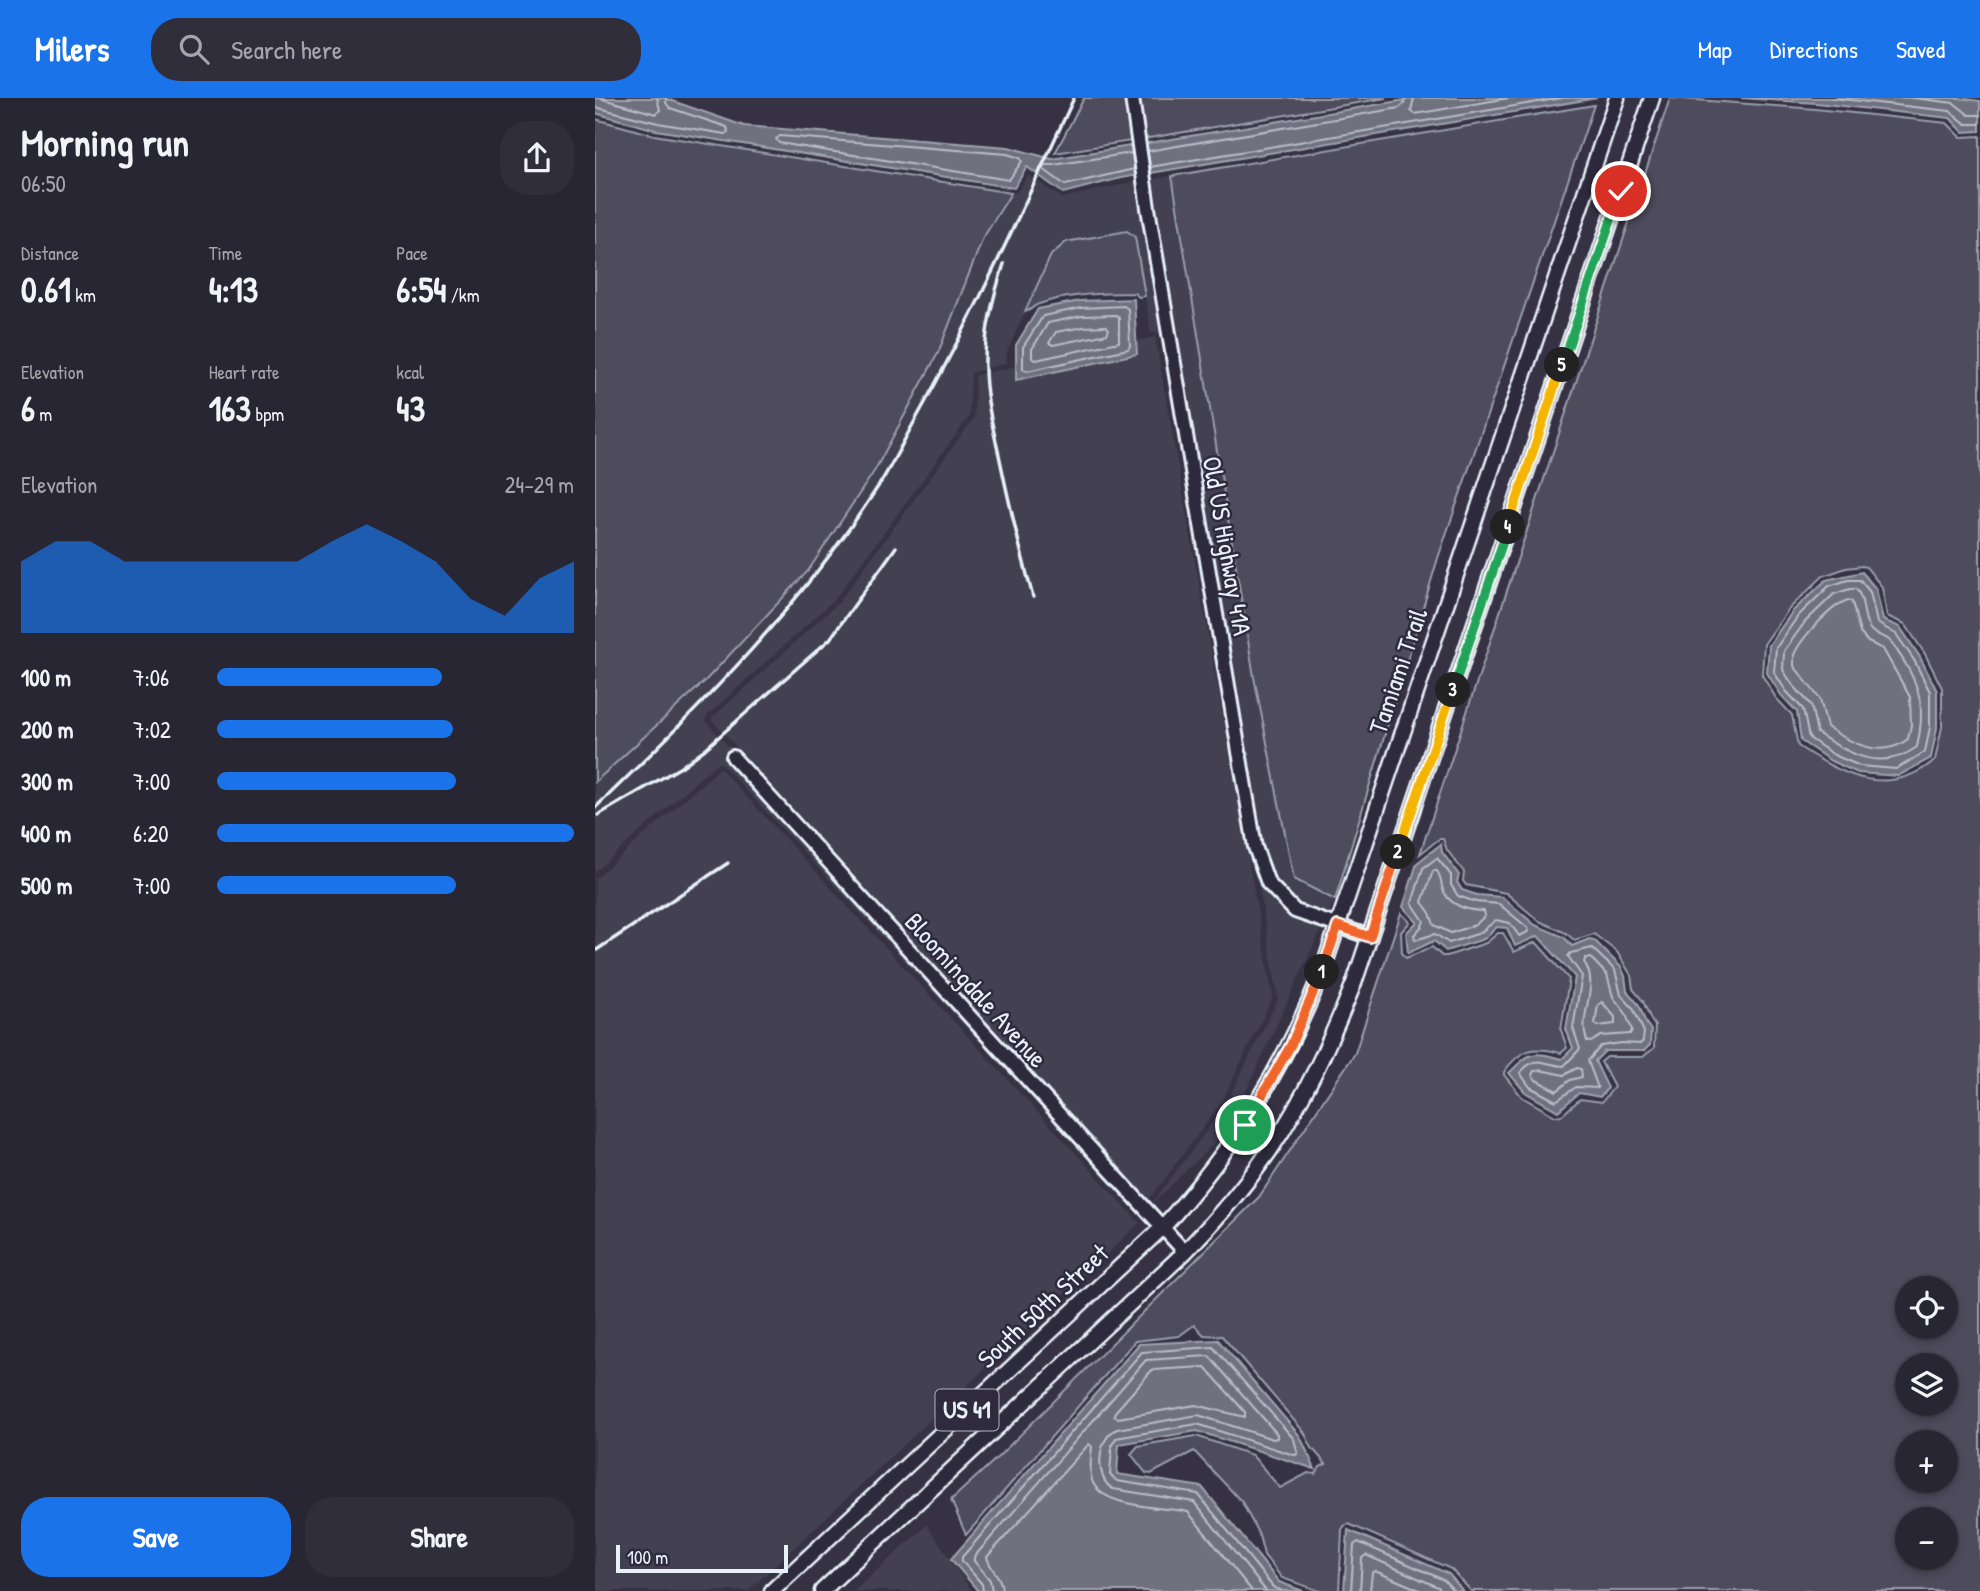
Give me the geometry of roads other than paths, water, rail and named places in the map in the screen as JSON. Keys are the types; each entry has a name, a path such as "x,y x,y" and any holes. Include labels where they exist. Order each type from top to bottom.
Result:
{"main road":[{"name":"US 41","path":"822,1591 1217,1219 1272,1147 1318,1066 1370,937 1652,98"},
{"name":"Tamiami Trail","path":"1162,1228 1219,1160 1269,1085 1308,1009 1616,99"},
{"name":"South 50th Street","path":"772,1591 1162,1228"}],"street":[{"name":"Old US Highway 41A","path":"1132,98 1143,181 1255,848 1268,883 1295,911 1370,937"},
{"name":"Bloomingdale Avenue","path":"733,757 1185,1252"}],"water":[{"path":"595,98 664,98 744,126 1008,147 1052,159 1417,98 1597,98 1121,178 1063,193 1027,167 1014,188 656,130 595,113"},
{"path":"1741,98 1959,98 1980,101 1980,131 1963,132 1950,118 1816,103"},
{"path":"1134,299 1137,354 1016,380 1016,345 1038,309 1080,301"},
{"path":"1862,572 1876,589 1883,620 1900,627 1920,657 1937,691 1937,728 1931,758 1898,776 1858,773 1831,761 1801,741 1797,712 1781,695 1767,673 1769,645 1793,611 1826,580"},
{"path":"1441,844 1442,852 1459,875 1457,882 1462,890 1477,895 1502,897 1535,925 1564,937 1572,946 1589,939 1594,940 1621,967 1627,991 1639,1005 1651,1030 1650,1045 1644,1051 1605,1051 1595,1061 1608,1088 1600,1097 1579,1093 1558,1111 1525,1092 1509,1073 1522,1060 1533,1055 1562,1059 1573,1048 1566,1029 1575,977 1538,936 1515,946 1507,928 1497,927 1484,939 1446,951 1434,941 1408,953 1406,933 1417,922 1403,907 1417,863"},
{"path":"1218,1340 1300,1436 1315,1469 1197,1431 1119,1444 1117,1474 1202,1487 1279,1582 1303,1591 978,1591 951,1559 1139,1344"},
{"path":"1348,1530 1449,1574 1463,1591 1344,1591"}],"railway":[{"path":"595,808 748,654 818,571 881,482 979,299 1074,98"},
{"path":"1004,264 988,323 985,347 986,384 991,420 1033,597"},
{"path":"598,815 681,767 705,749 830,639 896,547"},
{"path":"595,951 728,863"}]}
